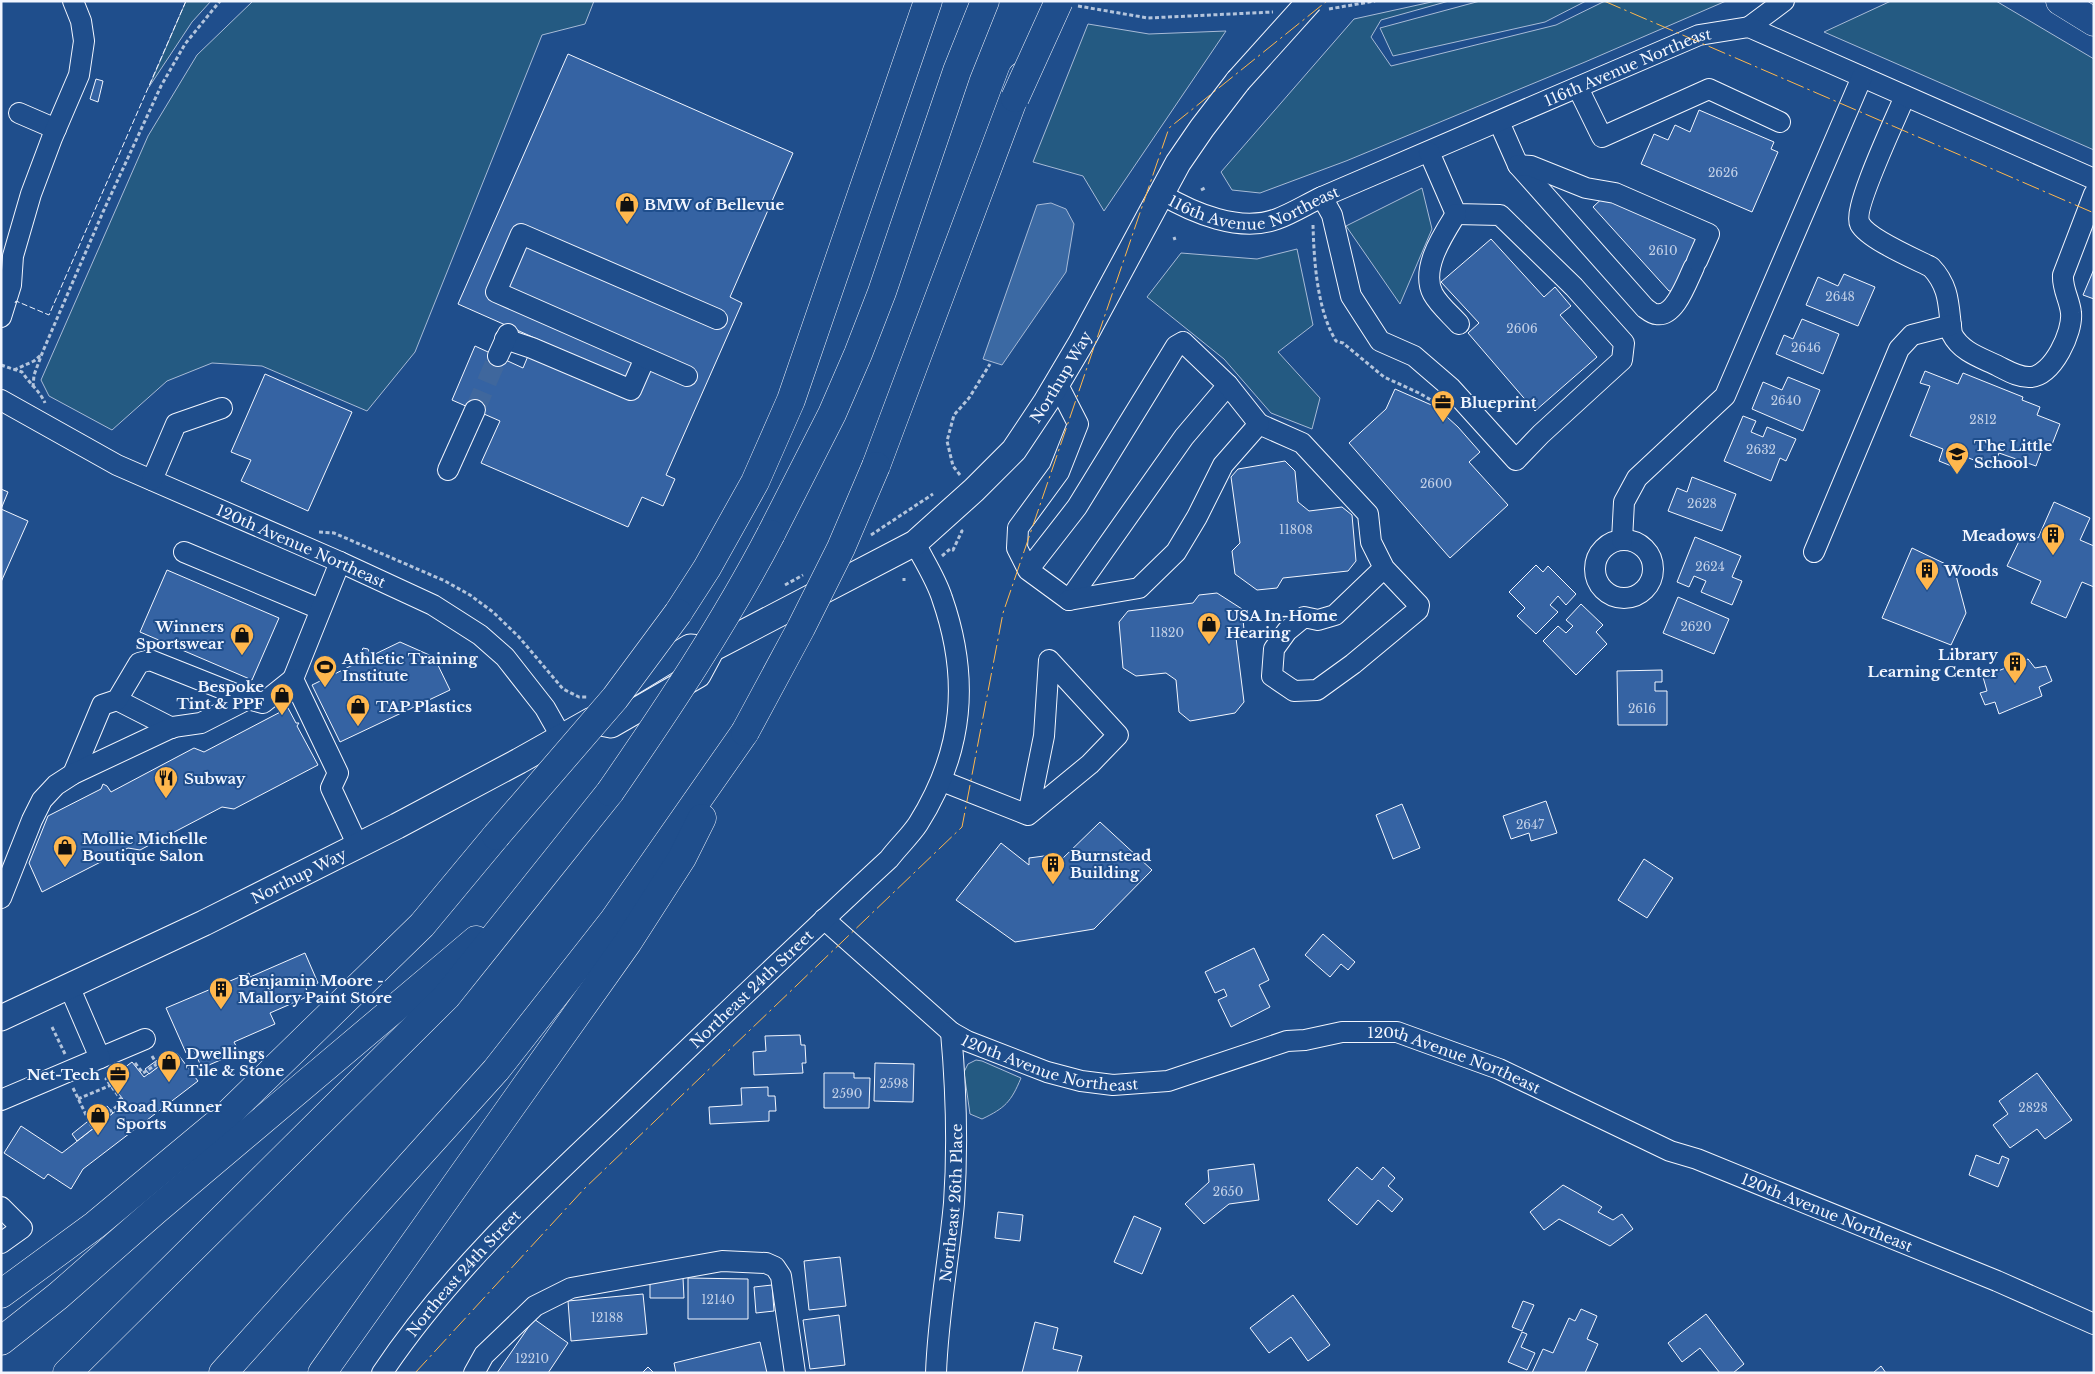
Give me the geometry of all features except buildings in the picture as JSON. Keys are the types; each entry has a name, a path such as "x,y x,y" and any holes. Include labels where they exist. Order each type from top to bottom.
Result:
{"highway":[{"path":"1,1294 95,1225 226,1116 422,925 615,698 678,613 707,568 755,482 791,400 928,1"},
{"path":"957,71 973,1"},
{"path":"67,1373 447,996 610,792 701,656 744,586 832,414 882,292 957,71 985,1"},
{"path":"322,1373 628,942 682,858 745,732 802,628 841,548 876,466 1016,98 1047,1"},
{"path":"2060,1 2094,22"},
{"path":"1016,98 1067,4"},
{"path":"224,1371 496,1070 612,921 745,732"},
{"path":"1,1341 58,1296 155,1211 521,902"}],"main road":[{"name":"Northup Way","path":"1,1018 204,923 398,826 591,722 611,725 698,674 712,649 915,543 974,490 1014,450 1081,343 1178,163 1238,81 1315,5"}],"street":[{"path":"1,317 11,284 7,261 56,129 79,75 84,41 81,22 73,1"},
{"path":"1784,1 1749,27 2094,179"},
{"name":"116th Avenue Northeast","path":"1161,194 1189,210 1238,223 1257,223 1276,219 1322,197 1699,35 1749,27"},
{"path":"1622,540 1624,502 1636,478 1725,396 1862,77"},
{"path":"1578,88 1602,137 1709,89 1780,122"},
{"path":"1905,96 1869,181 1858,213 1860,224 1875,238 1931,267 1938,275 1948,293 1951,325 1955,340 1965,350 2017,375 2031,377 2038,375 2048,368 2062,346 2071,322 2069,303 2062,283 2064,267 2094,194"},
{"path":"19,113 56,129"},
{"path":"1499,122 1518,165 1645,308 1656,314 1665,313 1674,307 1708,234 1615,192 1586,188 1532,166 1518,165"},
{"path":"1429,152 1456,214"},
{"path":"1322,197 1332,215 1351,296 1380,341 1414,356 1450,387 1516,460 1541,434 1622,360 1624,343 1574,287 1500,216 1456,214"},
{"path":"1456,214 1443,235 1429,273 1433,295 1459,324"},
{"path":"687,376 496,292 521,234 717,319"},
{"path":"1814,552 1899,349 1912,334 1951,325"},
{"path":"1028,570 1077,507 1176,346 1183,342 1228,385 1259,424 1302,443 1368,514 1370,542 1384,568 1420,606 1418,610 1353,664 1317,690 1294,691 1272,676 1274,649 1287,630 1304,618 1318,620 1335,615 1384,568"},
{"path":"503,343 532,348 631,390 644,358"},
{"path":"1057,383 1078,424 1060,472 1018,528 1017,548 1028,570 1069,600 1140,588 1176,552 1197,517 1222,465 1259,424"},
{"path":"1069,600 1184,437 1228,385"},
{"name":"120th Avenue Northeast","path":"1,400 118,465 433,604 480,635 504,657 545,708 562,738"},
{"path":"152,480 176,424 222,408"},
{"path":"448,470 474,410"},
{"name":"Northeast 24th Street","path":"382,1373 404,1340 460,1272 527,1202 894,852 917,825 942,781 954,739 960,693 956,644 942,596 915,543"},
{"path":"184,552 320,610"},
{"path":"73,774 102,705 117,700 140,663 150,660 263,704 293,679 340,562"},
{"path":"1049,660 1118,735 1090,764 1028,815 1044,736 1049,660"},
{"path":"293,679 338,773 331,788 358,846"},
{"path":"1,898 32,820 42,800 56,785 73,774 172,728 201,723 248,699"},
{"path":"117,700 172,728"},
{"path":"942,781 1028,815"},
{"name":"120th Avenue Northeast","path":"824,919 951,1032 967,1041 1047,1072 1081,1081 1113,1085 1168,1081 1287,1041 1305,1040 1342,1032 1397,1032 1499,1069 1670,1151 1697,1158 1997,1281 2094,1324"},
{"path":"69,986 100,1058"},
{"name":"Northeast 26th Place","path":"936,1373 942,1290 954,1203 956,1142 951,1032"},
{"path":"1,1100 145,1039"},
{"path":"1,1207 22,1228 1,1243"},
{"path":"474,1373 484,1355 535,1306 571,1288 722,1261 766,1263 775,1267 782,1276 795,1373"}],"path":[{"path":"33,387 34,375 43,353 103,212 161,86 185,44 220,1"},
{"path":"1315,5 1339,9 1375,1"},
{"path":"1067,4 1148,18 1282,12"},
{"path":"14,370 34,361 43,353"},
{"path":"974,490 953,466 947,441 954,415 969,398 990,364"},
{"path":"1,365 22,372 42,396"},
{"path":"885,527 932,493"},
{"path":"950,549 953,550 962,531"},
{"path":"334,533 371,549"},
{"path":"52,1026 67,1060"},
{"path":"132,1060 143,1073 156,1063"},
{"path":"73,1089 92,1126 123,1102 106,1079 119,1069"},
{"path":"78,1099 111,1086"}],"shaded area":[{"path":"186,1 211,1 192,22 149,87"},
{"path":"253,1 594,1 585,24 542,35 415,352 367,411 262,366 212,363 167,381 112,430 49,396 41,380 148,136 197,55"},
{"path":"1436,1 1449,1 1381,20 1371,37 1391,66 1556,25 1605,1 1726,1 1585,62 1346,161 1260,193 1232,190 1221,172 1354,19"},
{"path":"1480,1 1586,1 1545,22 1393,56 1380,28"},
{"path":"1891,1 1996,1 2094,59 2094,150 1824,32"},
{"path":"1088,24 1149,34 1226,31 1104,211 1083,176 1033,162"},
{"path":"1422,188 1432,229 1400,304 1346,226"},
{"path":"1051,203 1066,209 1074,224 1066,272 1002,365 983,359 1037,205"},
{"path":"1297,249 1313,325 1278,352 1320,398 1312,429 1271,413 1224,359 1147,297 1181,253 1257,259"},
{"path":"976,1060 1021,1078 1014,1093 1002,1108 982,1119 970,1114 964,1072 968,1064"}],"tunnel":[{"path":"475,410 498,356"}],"fence":[{"path":"15,303 16,301 49,315 186,1"}],"power":[{"path":"415,1373 584,1189 962,827 1003,613 1169,128 1327,1"},
{"path":"1604,1 2094,213"}],"place":[{"name":"BMW of Bellevue","path":"627,225"},
{"name":"Blueprint","path":"1443,423"},
{"name":"The Little School","path":"1957,475"},
{"name":"Meadows","path":"2053,556"},
{"name":"Woods","path":"1927,591"},
{"name":"USA In-Home Hearing","path":"1209,645"},
{"name":"Winners Sportswear","path":"242,656"},
{"name":"Library Learning Center","path":"2015,684"},
{"name":"Athletic Training Institute","path":"325,688"},
{"name":"Bespoke Tint & PPF","path":"282,716"},
{"name":"TAP Plastics","path":"358,727"},
{"name":"Subway","path":"166,799"},
{"name":"Mollie Michelle Boutique Salon","path":"65,868"},
{"name":"Burnstead Building","path":"1053,885"},
{"name":"Benjamin Moore - Mallory Paint Store","path":"221,1010"},
{"name":"Dwellings Tile & Stone","path":"169,1083"},
{"name":"Net-Tech","path":"118,1095"},
{"name":"Road Runner Sports","path":"98,1136"}]}
